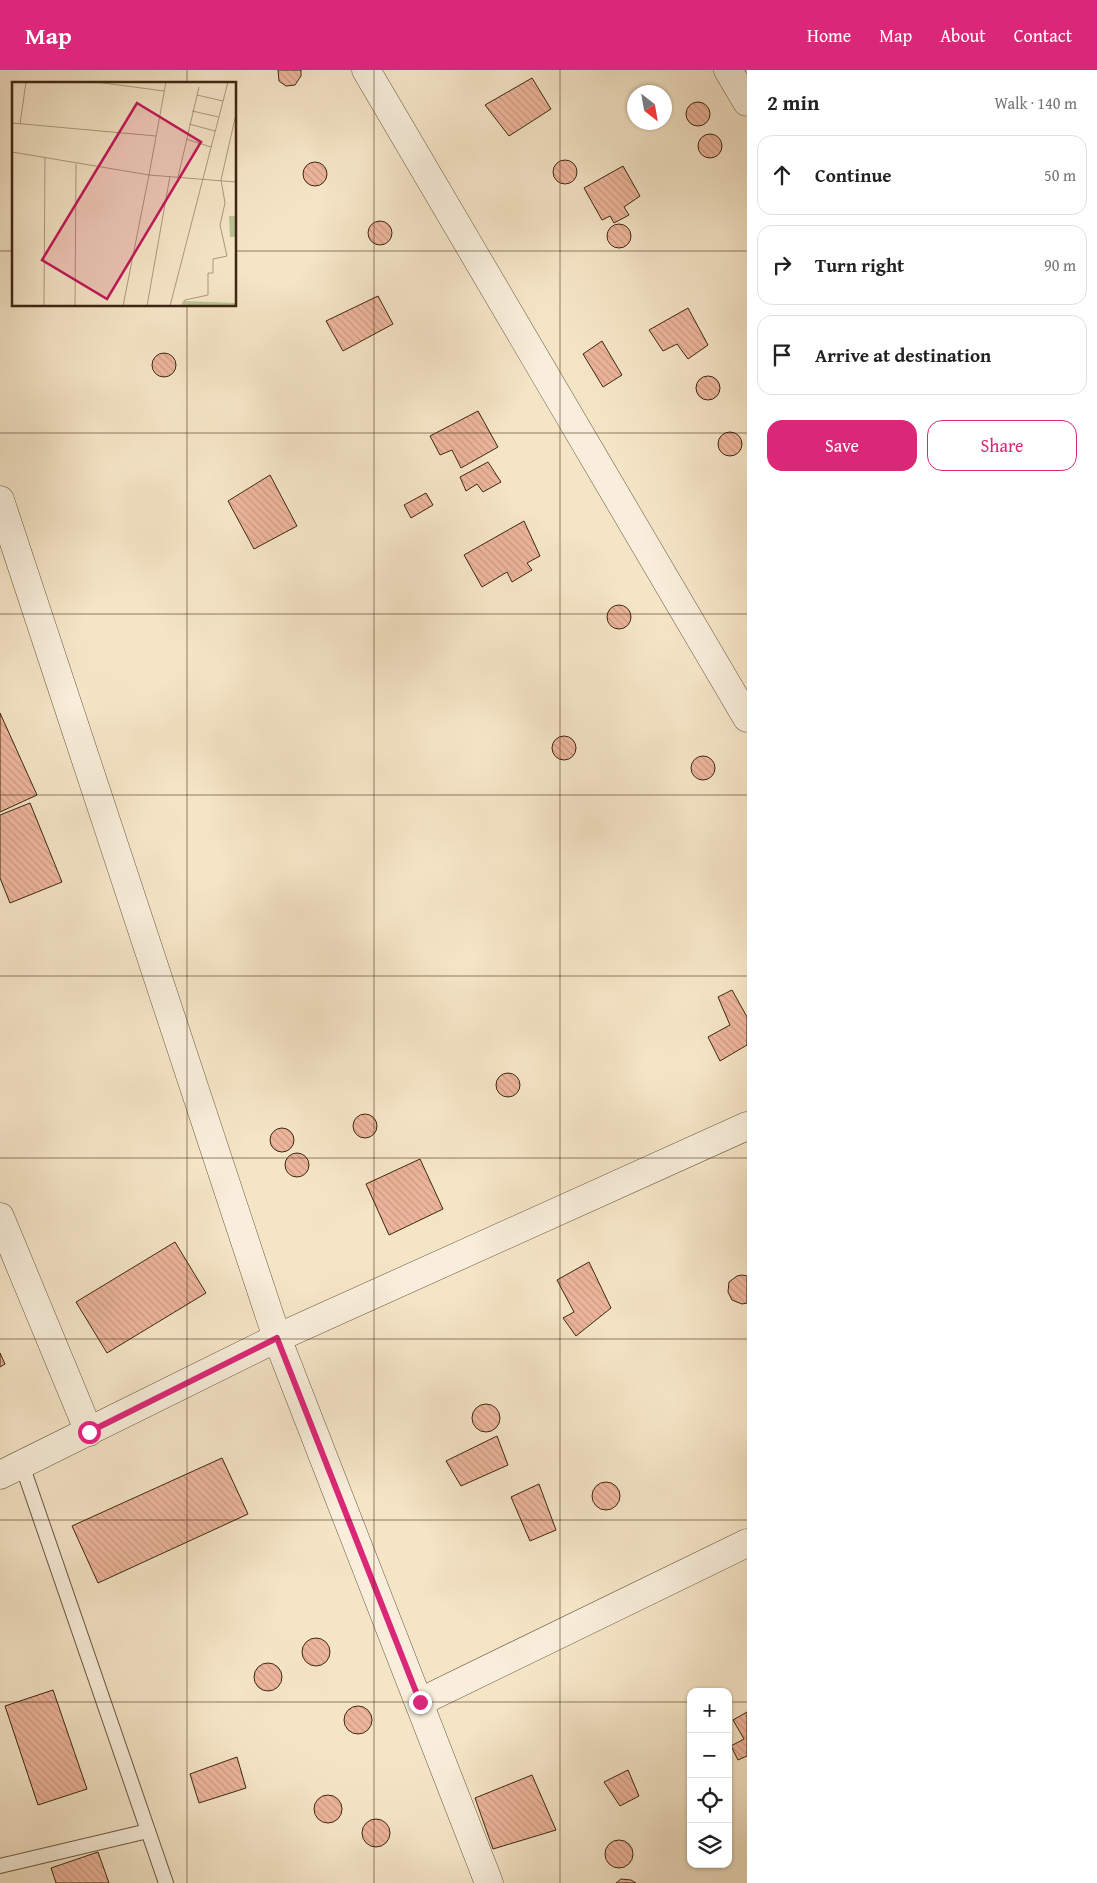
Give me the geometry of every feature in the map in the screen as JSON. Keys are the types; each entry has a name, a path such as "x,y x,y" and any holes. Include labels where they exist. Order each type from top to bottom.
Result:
{"street":[{"path":"366,70 747,718"},
{"path":"728,70 747,102"},
{"path":"0,500 277,1338 489,1883"},
{"path":"11,1470 277,1338 747,1126"},
{"path":"0,1217 89,1432"},
{"path":"420,1702 747,1543"}],"lane":[{"path":"11,1470 166,1883"},
{"path":"0,1866 148,1831"}],"building":[{"path":"278,70 301,70 301,76 295,85 286,86 279,81"},
{"path":"532,78 551,109 509,136 485,105"},
{"path":"698,102 707,105 710,114 707,123 698,126 689,123 686,114 689,105"},
{"path":"710,134 719,137 722,146 719,155 710,158 701,155 698,146 701,137"},
{"path":"565,160 574,163 577,172 574,181 565,184 556,181 553,172 556,163"},
{"path":"315,162 324,165 327,174 324,183 315,186 306,183 303,174 306,165"},
{"path":"623,166 640,196 624,207 629,215 614,223 610,216 602,220 584,188"},
{"path":"380,221 389,224 392,233 389,242 380,245 371,242 368,233 371,224"},
{"path":"619,224 628,227 631,236 628,245 619,248 610,245 607,236 610,227"},
{"path":"378,296 393,324 343,351 326,321"},
{"path":"688,308 708,345 688,359 677,344 663,351 649,330"},
{"path":"602,341 622,375 603,387 583,354"},
{"path":"164,353 173,356 176,365 173,374 164,377 155,374 152,365 155,356"},
{"path":"708,376 717,379 720,388 717,397 708,400 699,397 696,388 699,379"},
{"path":"478,411 498,447 461,468 452,450 440,455 430,436"},
{"path":"730,432 739,435 742,444 739,453 730,456 721,453 718,444 721,435"},
{"path":"488,462 501,482 483,492 477,484 466,491 460,477"},
{"path":"270,475 297,526 254,549 228,501"},
{"path":"426,493 433,505 411,518 404,505"},
{"path":"524,521 540,556 527,563 532,570 512,582 507,572 482,587 464,555"},
{"path":"619,605 628,608 631,617 628,626 619,629 610,626 607,617 610,608"},
{"path":"0,713 37,795 0,812"},
{"path":"564,736 573,739 576,748 573,757 564,760 555,757 552,748 555,739"},
{"path":"703,756 712,759 715,768 712,777 703,780 694,777 691,768 694,759"},
{"path":"30,803 62,882 10,903 0,878 0,815"},
{"path":"732,990 747,1017 747,1045 720,1061 708,1037 730,1025 718,997"},
{"path":"508,1073 517,1076 520,1085 517,1094 508,1097 499,1094 496,1085 499,1076"},
{"path":"365,1114 374,1117 377,1126 374,1135 365,1138 356,1135 353,1126 356,1117"},
{"path":"282,1128 291,1131 294,1140 291,1149 282,1152 273,1149 270,1140 273,1131"},
{"path":"297,1153 306,1156 309,1165 306,1174 297,1177 288,1174 285,1165 288,1156"},
{"path":"420,1159 443,1209 389,1235 366,1184"},
{"path":"175,1242 206,1293 107,1353 76,1302"},
{"path":"589,1262 611,1308 576,1336 563,1318 574,1312 557,1280"},
{"path":"742,1275 747,1276 747,1303 742,1304 732,1300 728,1292 729,1282"},
{"path":"0,1353 5,1364 0,1367"},
{"path":"486,1404 496,1408 500,1418 496,1428 486,1432 476,1428 472,1418 476,1408"},
{"path":"497,1436 508,1465 461,1486 446,1461"},
{"path":"222,1458 248,1514 98,1583 72,1526"},
{"path":"606,1482 616,1486 620,1496 616,1506 606,1510 596,1506 592,1496 596,1486"},
{"path":"539,1484 556,1530 530,1541 511,1497"},
{"path":"316,1638 326,1642 330,1652 326,1662 316,1666 306,1662 302,1652 306,1642"},
{"path":"268,1663 278,1667 282,1677 278,1687 268,1691 258,1687 254,1677 258,1667"},
{"path":"53,1690 87,1789 38,1805 5,1706"},
{"path":"358,1706 368,1710 372,1720 368,1730 358,1734 348,1730 344,1720 348,1710"},
{"path":"747,1712 747,1756 738,1760 732,1745 744,1739 733,1720"},
{"path":"237,1757 246,1788 199,1803 190,1774"},
{"path":"628,1770 639,1796 620,1806 604,1782"},
{"path":"532,1775 556,1830 493,1849 475,1798"},
{"path":"328,1795 338,1799 342,1809 338,1819 328,1823 318,1819 314,1809 318,1799"},
{"path":"376,1819 386,1823 390,1833 386,1843 376,1847 366,1843 362,1833 366,1823"},
{"path":"619,1840 629,1844 633,1854 629,1864 619,1868 609,1864 605,1854 609,1844"},
{"path":"98,1852 109,1883 56,1883 51,1868"},
{"path":"621,1879 631,1880 636,1883 616,1883"}],"route":[{"path":"89,1432 277,1338 420,1702"}]}
